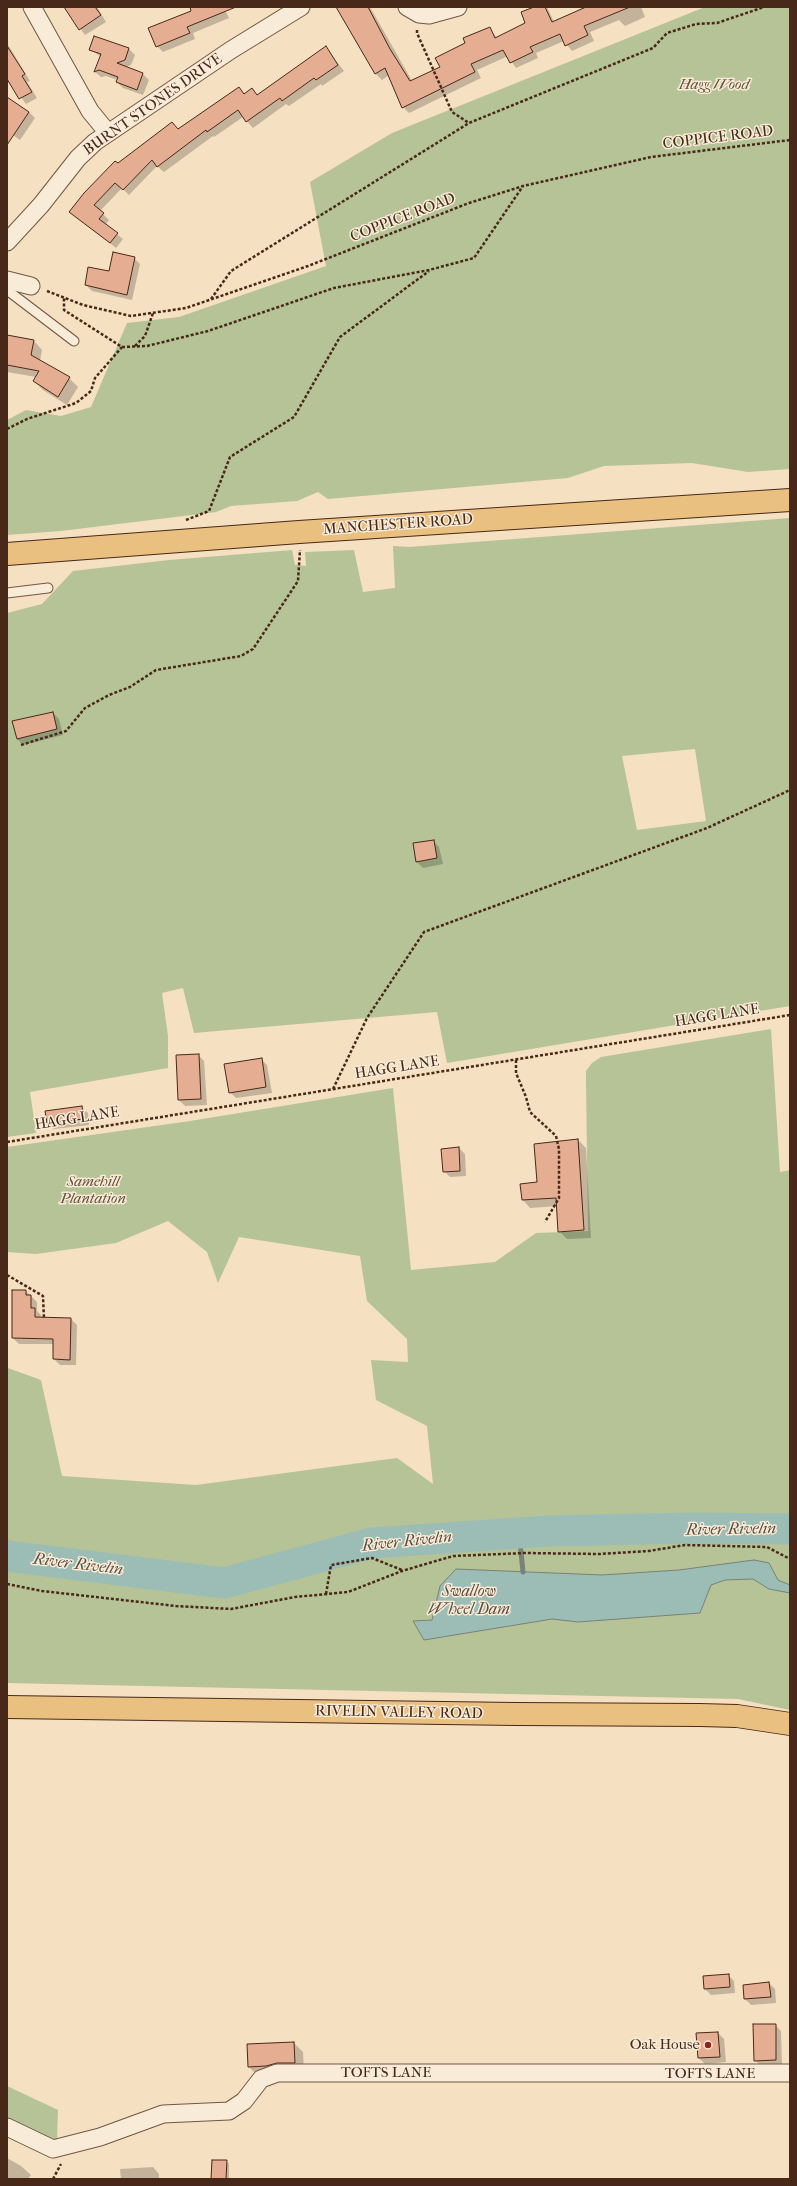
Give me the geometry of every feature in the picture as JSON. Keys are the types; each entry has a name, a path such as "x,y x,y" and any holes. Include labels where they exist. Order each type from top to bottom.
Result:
{"main road":[{"name":"MANCHESTER ROAD","path":"7,554 299,532 790,500"},
{"name":"RIVELIN VALLEY ROAD","path":"7,1707 485,1714 700,1715 737,1716 790,1724"}],"street":[{"path":"32,7 90,111 108,133"},
{"name":"BURNT STONES DRIVE","path":"7,242 37,210 78,158 108,133 231,50 301,7"},
{"path":"413,10 429,15 458,7"},
{"path":"7,280 31,286"},
{"name":"TOFTS LANE","path":"7,2127 53,2149 100,2137 163,2114 230,2111 244,2101 261,2079 277,2073 790,2073"}],"lane":[{"path":"7,290 74,341"},
{"path":"7,593 48,588"}],"path":[{"path":"211,300 231,271 469,123 653,48 667,33 696,24 717,23 764,7"},
{"path":"413,10 417,33 452,112 469,123"},
{"name":"COPPICE ROAD","path":"31,286 64,298 131,316 186,308 308,266 469,203 523,186 650,157 790,140"},
{"path":"64,298 64,310 122,346 147,346 208,331 334,288 429,270 474,258 523,186"},
{"path":"182,522 208,511 230,457 294,417 340,337 429,270"},
{"path":"134,346 145,336 153,313"},
{"path":"7,429 27,419 76,403 91,391 95,378 122,346"},
{"path":"21,745 66,731 85,708 109,695 130,687 156,670 241,656 254,649 298,581 301,556 299,532"},
{"path":"333,1090 367,1018 424,932 707,828 790,790"},
{"name":"HAGG LANE","path":"7,1142 790,1015"},
{"path":"516,1060 516,1073 530,1112 556,1136 559,1149 559,1198 545,1222"},
{"path":"7,1275 43,1296 44,1319"},
{"path":"7,1584 42,1591 176,1606 231,1609 295,1596 348,1592 402,1571 453,1556 517,1553 598,1554 649,1550 685,1545 767,1547 790,1559"},
{"path":"326,1594 332,1565 372,1558 402,1571"}],"green space":[{"name":"Hagg Wood","path":"705,7 790,7 790,469 748,472 692,463 604,466 568,478 328,499 318,492 297,501 231,506 216,512 61,531 7,535 7,420 26,410 61,416 91,407 127,323 179,317 326,266 310,182 392,133"},
{"path":"790,518 790,1006 447,1063 437,1012 194,1033 183,988 162,993 168,1036 168,1068 30,1092 36,1133 7,1137 7,613 42,604 73,571 169,560 292,550 295,565 306,566 305,552 354,550 363,592 395,588 393,546 409,547","holes":["695,749 706,821 637,830 622,756"]},
{"name":"Samehill Plantation","path":"771,1029 780,1172 790,1170 790,1710 738,1699 7,1683 8,1368 41,1380 62,1476 196,1485 397,1458 433,1484 427,1426 376,1400 371,1360 408,1362 407,1339 367,1301 360,1256 239,1237 218,1283 207,1252 168,1221 116,1243 36,1254 7,1252 7,1147 190,1121 393,1088 411,1270 495,1262 536,1233 588,1231 586,1071 592,1063 601,1057"},
{"path":"7,2086 58,2110 57,2142 7,2120"}],"water":[{"name":"Swallow Wheel Dam","path":"754,1560 769,1563 778,1580 790,1585 790,1593 769,1589 753,1579 725,1580 711,1585 700,1613 578,1622 552,1619 424,1640 413,1621 432,1620 440,1586 456,1569 602,1575 679,1570"}],"building":[{"path":"64,7 95,7 101,15 79,30"},
{"path":"190,7 236,7 187,27 190,33 156,47 148,28 191,11"},
{"path":"336,7 368,7 390,49 410,81 440,67 435,58 465,43 463,38 490,27 495,38 525,23 521,12 534,7 545,7 552,22 586,7 630,7 584,26 588,35 565,46 560,34 530,47 533,52 510,63 503,50 471,64 475,72 402,108 385,68 375,74"},
{"path":"94,36 129,48 125,60 117,63 143,73 137,90 116,82 118,77 99,70 94,72 101,54 89,50"},
{"path":"7,46 25,74 22,76 32,92 19,99 7,79"},
{"path":"326,46 338,65 316,80 314,78 282,101 280,98 246,122 238,110 207,132 206,130 157,167 152,160 123,190 115,183 94,205 104,213 99,219 118,233 110,243 69,212 84,193 115,161 118,163 172,122 178,129 239,87 244,94 252,88 257,95"},
{"path":"7,97 29,112 7,145"},
{"path":"113,252 135,257 127,295 85,285 88,267 109,271"},
{"path":"7,335 34,340 31,355 70,377 58,397 33,381 39,371 7,365"},
{"path":"53,712 57,729 17,739 12,721"},
{"path":"434,840 437,858 416,862 413,843"},
{"path":"199,1054 201,1099 178,1100 176,1055"},
{"path":"262,1058 266,1087 229,1093 224,1064"},
{"path":"82,1106 84,1119 47,1123 45,1111"},
{"path":"578,1139 584,1230 558,1232 556,1198 522,1200 520,1184 537,1182 534,1144"},
{"path":"459,1147 460,1171 443,1172 441,1149"},
{"path":"12,1290 26,1290 26,1295 31,1295 31,1308 35,1308 35,1317 71,1318 70,1360 53,1359 53,1339 12,1338"},
{"path":"729,1974 730,1987 704,1989 703,1976"},
{"path":"769,1982 771,1997 744,1999 743,1985"},
{"path":"753,2024 776,2024 776,2060 754,2061"},
{"name":"Oak House","path":"718,2032 720,2057 698,2058 696,2033"},
{"path":"294,2042 295,2063 277,2063 266,2066 248,2067 247,2044"},
{"path":"212,2160 227,2160 226,2179 211,2179"}],"waterway":[{"name":"River Rivelin","path":"7,1556 224,1583 372,1543 548,1531 694,1528 790,1529"},
{"path":"519,1533 523,1572"}],"place":[{"name":"Oak House","path":"708,2045"}]}
